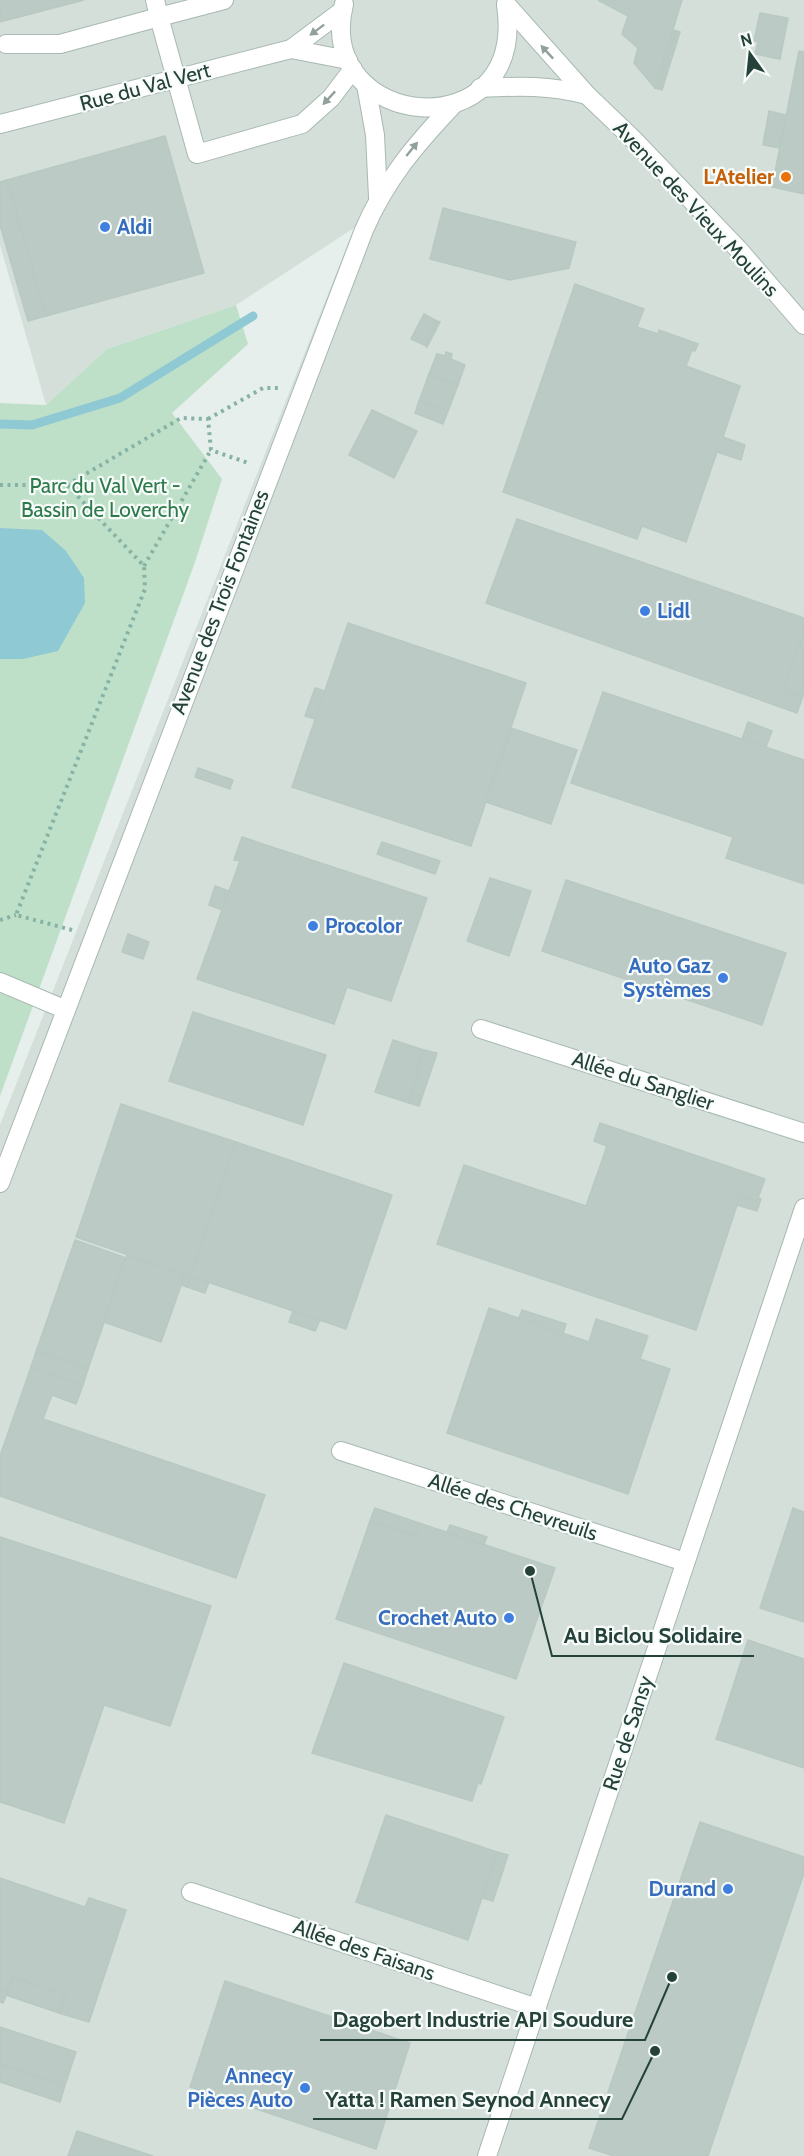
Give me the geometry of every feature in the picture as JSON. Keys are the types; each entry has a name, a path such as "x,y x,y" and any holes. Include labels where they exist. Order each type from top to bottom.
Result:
{"street":[{"path":"6,44 60,44 157,9 224,0"},
{"path":"344,5 342,36 351,65 366,85 385,99 407,108 431,109 454,104 480,88 502,59 509,22 506,2"},
{"name":"Avenue des Vieux Moulins","path":"506,2 587,95 633,139 739,250 804,325"},
{"name":"Rue du Val Vert","path":"0,124 291,49 344,5"},
{"path":"157,9 197,154 302,124 331,98 351,65"},
{"name":"Rue du Val Vert","path":"291,49 351,65"},
{"name":"Avenue des Trois Fontaines","path":"366,85 375,135 378,197"},
{"name":"Avenue des Vieux Moulins","path":"480,88 559,87 587,95"},
{"name":"Avenue des Trois Fontaines","path":"0,1183 64,1009 270,471 378,197 411,150 454,104"},
{"path":"0,982 64,1009"},
{"name":"Allée du Sanglier","path":"481,1029 804,1134"},
{"name":"Rue de Sansy","path":"487,2156 804,1208"},
{"name":"Allée des Chevreuils","path":"341,1451 685,1562"},
{"name":"Allée des Faisans","path":"191,1893 537,2008"}],"path":[{"path":"0,485 67,485 181,418 208,418 263,388 303,389"},
{"path":"16,915 145,590 144,566 211,450 208,418"},
{"path":"211,450 270,471"},
{"path":"67,485 144,566"},
{"path":"0,920 16,915 93,935"}],"shaded area":[{"path":"0,0 804,0 804,2156 0,2156 0,1125 354,228 236,305 107,349 46,405 0,245"}],"green space":[{"name":"Parc du Val Vert - Bassin de Loverchy","path":"236,305 248,344 172,413 222,479 194,565 0,1096 0,403 46,405 107,349"}],"water":[{"path":"0,528 42,530 66,551 84,578 85,603 58,651 23,659 0,659"}],"building":[{"path":"0,0 84,0 0,22"},
{"path":"598,0 682,0 655,88 634,63 638,48 622,34 628,16"},
{"path":"760,13 788,18 780,59 755,54 758,42 754,41"},
{"path":"673,30 676,31 659,89 655,88"},
{"path":"676,31 680,32 662,90 659,89"},
{"path":"799,51 804,52 804,194 772,187"},
{"path":"769,111 786,115 779,148 763,145"},
{"name":"Aldi","path":"165,136 204,273 46,316 7,180"},
{"path":"7,180 46,316 28,321 0,225 0,182"},
{"path":"443,208 576,242 569,268 510,280 430,259"},
{"path":"575,284 644,309 637,327 658,334 659,330 698,344 695,351 692,350 686,366 740,386 723,437 745,445 741,460 717,452 686,542 642,526 637,539 503,492"},
{"path":"424,314 437,321 426,346 411,339"},
{"path":"437,321 440,322 427,347 426,346"},
{"path":"446,352 452,354 451,359 465,365 458,385 429,374 437,354 445,356"},
{"path":"429,374 458,385 448,411 419,401"},
{"path":"419,401 448,411 443,424 415,413"},
{"path":"372,410 417,431 394,478 349,455"},
{"name":"Lidl","path":"517,519 804,618 804,634 783,689 803,696 797,713 486,603"},
{"path":"348,623 526,683 471,846 292,787"},
{"path":"804,634 804,694 803,696 783,689"},
{"path":"315,688 325,691 315,719 305,716"},
{"path":"603,692 804,760 804,884 726,858 733,837 571,783"},
{"path":"748,722 772,731 766,747 742,739"},
{"path":"511,728 577,750 551,824 486,802"},
{"path":"198,768 233,780 230,789 195,777"},
{"path":"242,837 427,898 391,1001 347,987 334,1024 197,979 240,861 234,860"},
{"path":"382,842 440,861 435,874 377,854"},
{"path":"490,878 531,891 509,956 467,941"},
{"path":"566,880 786,953 762,1025 542,951"},
{"path":"215,886 229,891 222,910 209,905"},
{"path":"128,934 149,942 143,959 122,952"},
{"path":"193,1012 326,1055 303,1125 169,1081"},
{"path":"393,1040 424,1050 417,1070 420,1072 409,1103 375,1092"},
{"path":"424,1050 437,1053 419,1106 409,1103 420,1072 417,1070"},
{"path":"121,1104 236,1142 190,1276 76,1237"},
{"path":"600,1123 765,1179 757,1201 740,1196 696,1330 437,1244 464,1165 586,1206 607,1146 594,1141"},
{"path":"236,1142 392,1195 346,1329 190,1276"},
{"path":"740,1196 757,1201 758,1198 761,1199 757,1211 737,1205"},
{"path":"75,1240 126,1258 88,1369 36,1352"},
{"path":"127,1255 185,1274 161,1342 104,1322"},
{"path":"185,1274 190,1276 187,1287 181,1285"},
{"path":"190,1276 209,1282 205,1293 187,1287"},
{"path":"489,1308 589,1342 596,1319 648,1336 640,1359 670,1369 628,1494 447,1433"},
{"path":"522,1310 566,1324 563,1333 519,1318"},
{"path":"293,1311 320,1320 315,1331 289,1322"},
{"path":"36,1352 88,1369 83,1385 31,1367"},
{"path":"31,1367 83,1385 76,1404 52,1395 43,1419 265,1495 236,1578 0,1496 0,1456"},
{"path":"375,1508 419,1523 415,1536 370,1521"},
{"path":"793,1508 804,1512 804,1622 760,1608"},
{"path":"370,1521 415,1536 419,1523 555,1568 516,1679 336,1619"},
{"path":"450,1525 487,1537 484,1544 447,1532"},
{"path":"0,1537 211,1606 170,1726 104,1705 64,1823 0,1802"},
{"path":"748,1640 804,1659 804,1768 716,1739"},
{"path":"344,1663 504,1717 481,1784 478,1783 472,1801 312,1753"},
{"path":"386,1815 497,1852 468,1940 356,1902"},
{"path":"700,1822 804,1857 804,1873 708,2156 614,2156 589,2148"},
{"path":"497,1852 508,1855 493,1901 482,1898"},
{"path":"0,1878 85,1907 89,1898 126,1910 89,2022 59,2013 65,1994 13,1977 8,1991 0,1989"},
{"path":"13,1977 65,1994 59,2013 6,1995"},
{"path":"225,1981 410,2043 376,2149 190,2087"},
{"path":"0,1989 8,1991 3,2003 0,2002"},
{"path":"0,2027 76,2052 65,2085 0,2064"},
{"path":"0,2064 65,2085 60,2102 0,2082"},
{"path":"77,2131 153,2156 68,2156"}],"waterway":[{"path":"0,424 32,425 120,398 253,316"}],"place":[{"name":"L'Atelier","path":"786,177"},
{"name":"Aldi","path":"105,227"},
{"name":"Lidl","path":"645,611"},
{"name":"Procolor","path":"313,926"},
{"name":"Auto Gaz Systèmes","path":"723,978"},
{"name":"Au Biclou Solidaire","path":"530,1571"},
{"name":"Crochet Auto","path":"509,1618"},
{"name":"Durand","path":"728,1889"},
{"name":"Dagobert Industrie API Soudure","path":"672,1977"},
{"name":"Yatta ! Ramen Seynod Annecy","path":"655,2051"},
{"name":"Annecy Pièces Auto","path":"305,2088"}]}
